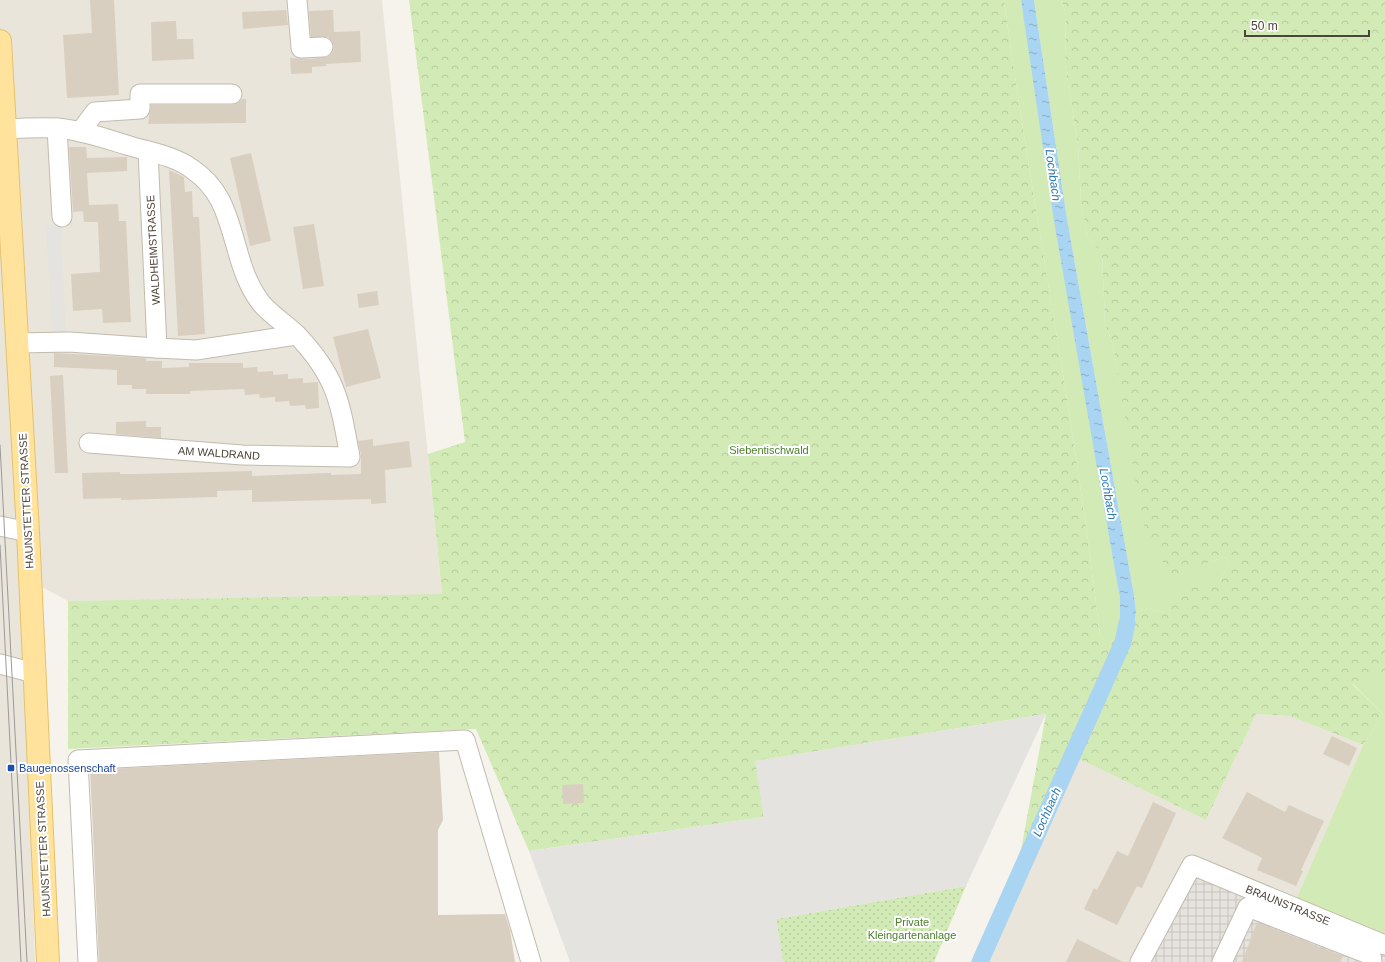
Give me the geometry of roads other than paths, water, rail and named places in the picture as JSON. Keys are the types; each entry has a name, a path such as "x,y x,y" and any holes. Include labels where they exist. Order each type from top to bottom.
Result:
{"main road":[{"name":"HAUNSTETTER STRASSE","path":"0,41 28,532 48,962"}],"street":[{"path":"297,0 301,48 323,47"},
{"path":"80,132 95,112 140,109 140,94 232,94"},
{"path":"57,128 62,217"},
{"path":"5,129 57,128 80,132 148,151 191,168 211,184 230,224 243,271 250,285 262,304 296,335"},
{"name":"WALDHEIMSTRASSE","path":"148,151 157,348"},
{"path":"17,343 69,342 196,350 296,335"},
{"name":"AM WALDRAND","path":"89,443 250,456 350,457 341,406 332,381 318,358 296,335"},
{"path":"0,526 28,532"},
{"path":"0,664 34,673"},
{"path":"88,962 78,760 465,740 531,962"},
{"name":"BRAUNSTRASSE","path":"1140,962 1192,865 1385,945"},
{"path":"1222,962 1248,907 1371,955 1372,962"}],"water":[{"path":"1021,0 1034,0 1067,219 1134,595 1136,612 1130,648 1115,643 1120,625 1120,599 1054,221"}],"waterway":[{"name":"Lochbach","path":"980,962 1123,642 1127,623"}],"tram line":[{"path":"0,445 27,962"},
{"path":"0,545 21,962"}],"place":[{"name":"Baugenossenschaft","path":"11,768"}],"park label":[{"name":"Siebentischwald","path":"769,450"},
{"name":"Private Kleingartenanlage","path":"912,928"}]}
